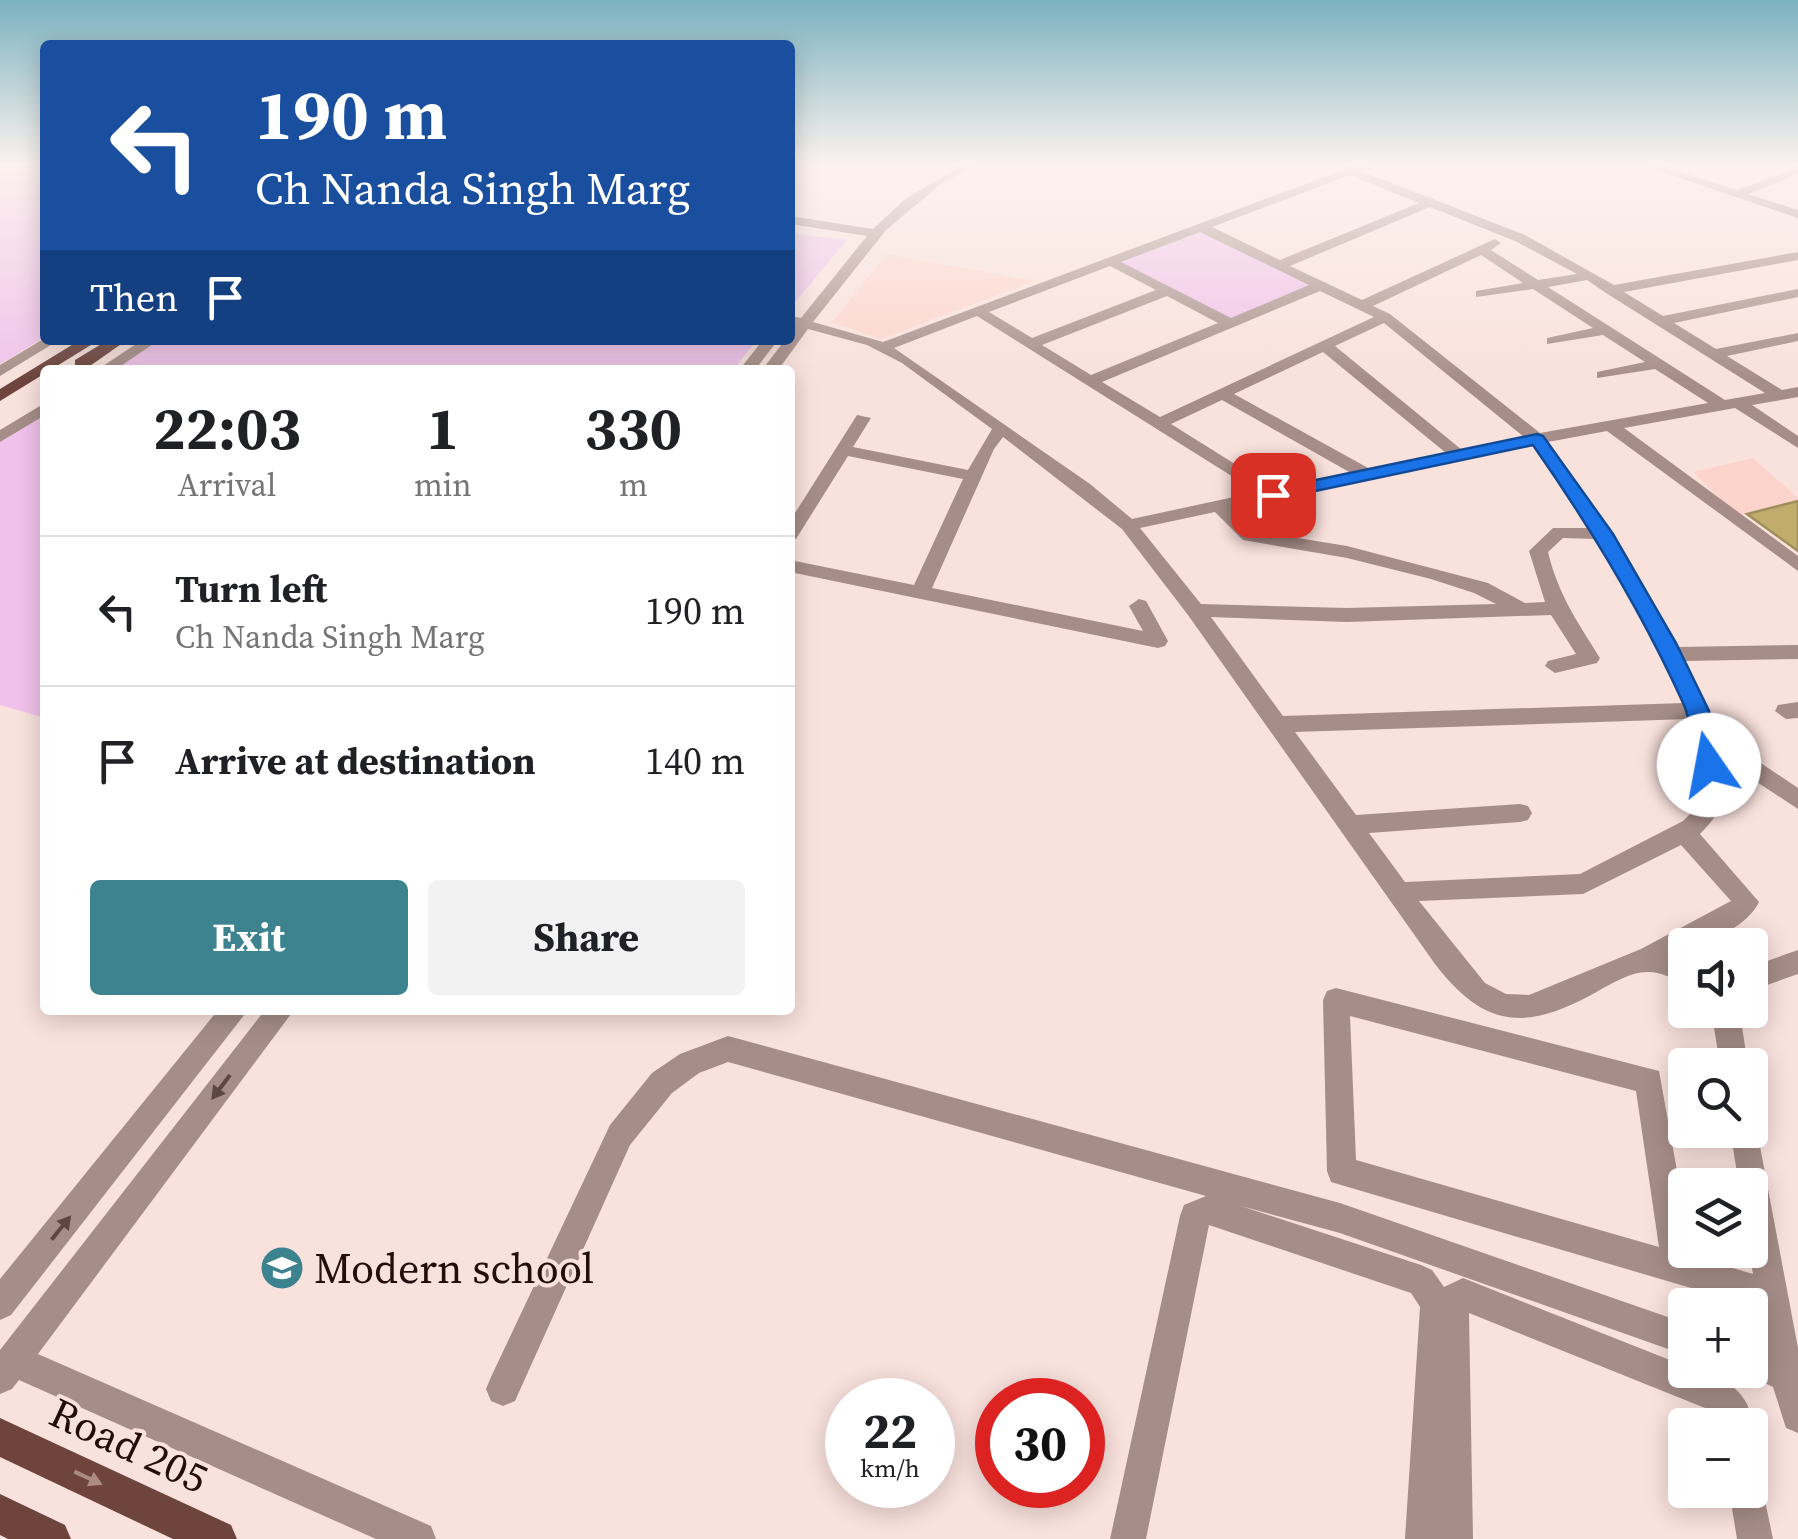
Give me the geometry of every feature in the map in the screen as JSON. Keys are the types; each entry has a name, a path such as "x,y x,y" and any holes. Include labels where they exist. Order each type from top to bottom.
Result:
{"main road":[{"path":"51,365 84,345"},
{"path":"79,365 111,345"},
{"path":"0,396 40,372"},
{"path":"0,414 40,389"},
{"name":"Road 205","path":"0,1437 217,1539"},
{"path":"0,1514 51,1539"}],"street":[{"path":"862,237 795,321 882,347 907,360 1128,525 1195,610 1398,894 1469,985 1500,1004 1528,1008 1646,960 1670,942 1738,912 1748,902 1684,832"},
{"path":"882,347 1175,237"},
{"path":"1221,237 1386,317 1537,439 1604,534 1698,711 1715,794 1708,812 1684,832 1583,884 1458,886 1398,894"},
{"path":"1280,265 1347,237"},
{"path":"1364,306 1508,237"},
{"path":"1515,237 1789,394"},
{"path":"1482,250 1657,364 1798,443"},
{"path":"1714,256 1754,277"},
{"path":"1611,290 1798,256"},
{"path":"1110,262 1230,323"},
{"path":"1481,294 1589,276"},
{"path":"1090,381 1322,285"},
{"path":"1770,286 1795,297"},
{"path":"1031,344 1167,290"},
{"path":"1661,321 1795,297"},
{"path":"978,311 1273,495"},
{"path":"1159,424 1386,317"},
{"path":"1552,340 1605,330"},
{"path":"1714,354 1798,337"},
{"path":"0,371 44,345"},
{"path":"113,365 144,345"},
{"path":"751,365 767,345"},
{"path":"1325,346 1460,456"},
{"path":"1602,375 1657,364"},
{"path":"1222,394 1368,475"},
{"path":"1128,525 1537,439 1789,394"},
{"path":"0,437 40,411"},
{"path":"795,527 864,418"},
{"path":"920,593 973,476 1001,428"},
{"path":"1612,428 1798,566"},
{"path":"843,450 973,476"},
{"path":"1219,506 1250,536 1347,552 1435,574 1481,588 1522,610 1530,610"},
{"path":"1554,666 1590,658 1547,590 1538,552 1560,532 1604,534"},
{"path":"795,567 1158,641 1139,606"},
{"path":"1195,610 1347,615 1556,608"},
{"path":"1671,654 1798,652"},
{"path":"1277,724 1698,711"},
{"path":"1704,736 1798,800"},
{"path":"1351,825 1520,813"},
{"path":"1646,960 1668,963"},
{"path":"1768,973 1798,962"},
{"path":"1678,1268 1648,1081 1336,1000 1342,1171 1773,1296"},
{"path":"0,1304 231,1015"},
{"path":"276,1015 6,1368 418,1539"},
{"path":"503,1389 620,1135 662,1083 690,1063 728,1050 1340,1218 1668,1334"},
{"path":"1748,1148 1798,1416"},
{"path":"1128,1539 1195,1216 1208,1210 1422,1281 1430,1290 1436,1303 1423,1539"},
{"path":"1455,1539 1452,1304 1456,1296 1463,1294 1722,1398 1730,1408"},
{"path":"1768,1368 1792,1377"},
{"path":"1749,1508 1755,1539"}],"shaded area":[{"path":"0,237 40,237 40,340 0,364"},
{"path":"795,237 847,240 795,302"},
{"path":"1183,237 1219,237 1320,284 1230,320 1116,264"},
{"path":"887,254 1034,281 881,339 832,322"},
{"path":"151,345 753,345 737,365 120,365"},
{"path":"40,416 40,717 0,705 0,442"},
{"path":"1753,458 1798,501 1737,516 1693,472"}],"building":[{"path":"1798,501 1798,551 1747,514"}],"place":[{"name":"Modern school","path":"282,1268"}],"route":[{"path":"1273,495 1537,439 1604,534 1666,643 1698,711 1709,765"}]}
